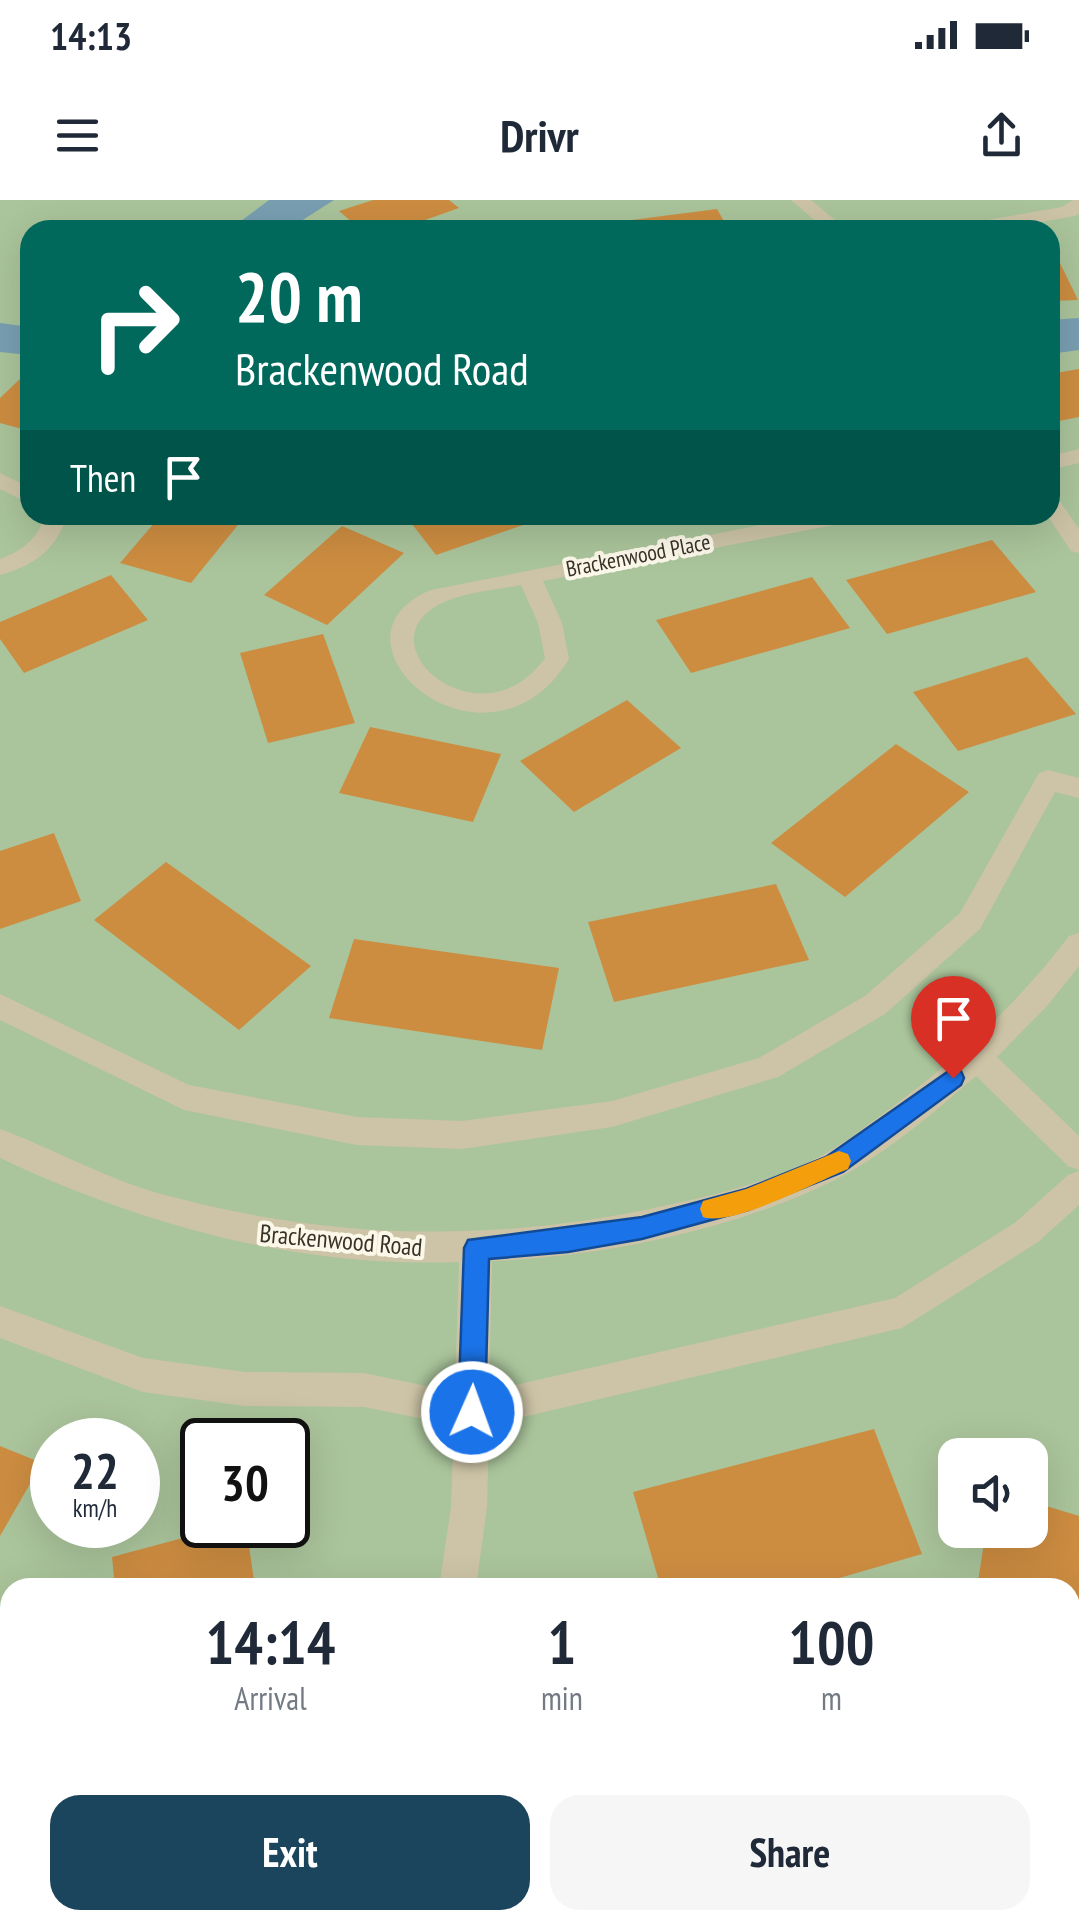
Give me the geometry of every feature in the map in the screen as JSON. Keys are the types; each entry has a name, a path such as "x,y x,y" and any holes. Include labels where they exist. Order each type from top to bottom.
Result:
{"street":[{"path":"800,200 825,220"},
{"path":"1022,220 1068,212 1079,204"},
{"path":"1060,518 1079,546"},
{"path":"0,566 17,562 46,540 53,525"},
{"name":"Brackenwood Place","path":"529,576 550,624 557,659 537,684 501,702 440,696 418,681 401,654 404,623 428,600 529,576 797,525"},
{"path":"0,1006 184,1097 357,1131 462,1135 612,1114 767,1068 875,1005 970,922 1048,780 1079,788"},
{"name":"Brackenwood Road","path":"0,1142 53,1170 150,1207 255,1233 366,1247 476,1248 568,1241 642,1228 748,1199 834,1165 928,1099 977,1057 1030,1004 1079,944"},
{"path":"977,1057 1079,1156"},
{"path":"0,1322 142,1375 245,1389 364,1390 472,1412 902,1312 1026,1232 1079,1184"},
{"path":"458,1578 469,1508 476,1248"}],"green space":[{"path":"0,200 1079,200 1079,1578 0,1578"}],"water":[{"path":"269,200 334,200 303,220 242,220"},
{"path":"1079,318 1079,350 1060,353 1060,319"},
{"path":"0,323 20,326 20,354 0,352"}],"building":[{"path":"373,200 449,200 459,208 425,220 349,220 339,211"},
{"path":"717,209 723,220 632,220"},
{"path":"1060,263 1078,300 1060,301"},
{"path":"1079,369 1079,417 1060,421 1060,372"},
{"path":"20,379 20,428 0,423 0,398"},
{"path":"152,525 238,525 191,583 120,563"},
{"path":"413,525 523,525 436,555"},
{"path":"342,526 404,553 327,625 264,595"},
{"path":"992,540 1036,592 887,634 846,580"},
{"path":"111,575 148,620 24,673 0,639 0,622"},
{"path":"812,577 850,628 691,673 656,620"},
{"path":"323,634 355,723 268,743 240,653"},
{"path":"1027,657 1076,714 958,751 913,692"},
{"path":"627,700 681,748 574,812 520,761"},
{"path":"370,727 501,754 473,822 339,793"},
{"path":"896,744 969,792 845,897 771,843"},
{"path":"54,833 81,901 0,929 0,851"},
{"path":"166,862 311,966 239,1030 94,920"},
{"path":"776,884 809,960 614,1002 588,922"},
{"path":"354,939 559,968 542,1050 329,1018"},
{"path":"874,1429 922,1554 839,1578 658,1578 633,1492"},
{"path":"0,1446 30,1458 30,1484 0,1536"},
{"path":"1048,1507 1079,1516 1079,1578 979,1578 983,1548 1048,1548"},
{"path":"180,1539 180,1548 249,1548 254,1578 114,1578 112,1557 160,1548 160,1544"}],"slow traffic":[{"path":"712,1209 748,1199 839,1161"}],"route":[{"path":"472,1412 476,1248 568,1241 642,1228 748,1199 834,1165 953,1078"}]}
